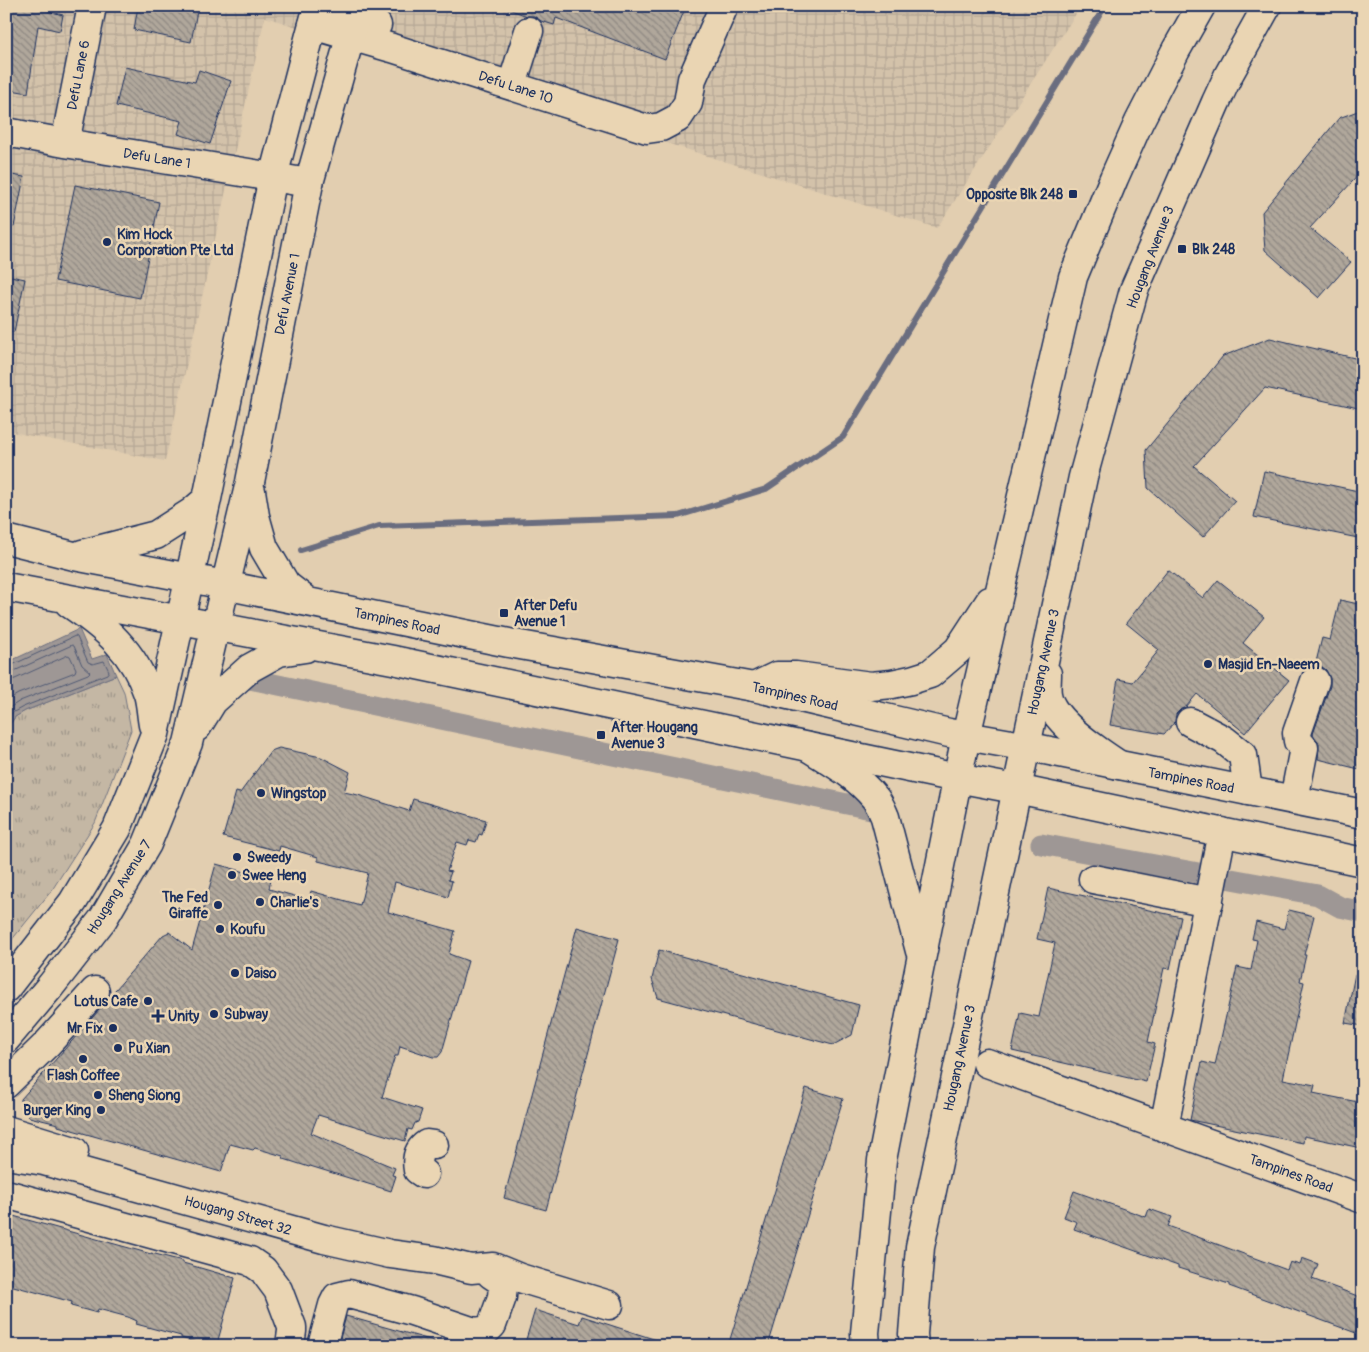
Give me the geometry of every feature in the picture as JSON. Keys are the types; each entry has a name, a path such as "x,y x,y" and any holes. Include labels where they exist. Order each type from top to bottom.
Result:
{"main road":[{"name":"Defu Lane 6","path":"65,144 92,6"},
{"name":"Defu Lane 10","path":"317,13 354,20 514,77 647,128 661,127 678,118 688,103 692,79 724,6"},
{"path":"866,1346 865,1333 882,1160 921,958 966,736 1073,277 1139,122 1201,6"},
{"name":"Hougang Avenue 3","path":"914,1346 913,1334 920,1247 1083,477 1134,290 1219,95 1267,6"},
{"path":"6,988 73,902 117,829 155,734 207,499 273,177 317,13"},
{"name":"Defu Avenue 1","path":"226,585 250,482 309,183 354,20"},
{"path":"514,77 528,31"},
{"name":"Defu Lane 1","path":"6,132 65,144 309,183"},
{"path":"250,482 255,516 264,548 286,584 308,602"},
{"path":"74,556 156,534 192,512 207,499"},
{"name":"Tampines Road","path":"6,539 74,556 226,585 509,644 754,687 966,736 1363,814"},
{"path":"216,627 226,585"},
{"path":"754,687 777,676 796,676 870,686 892,684 930,674 958,650 1000,585"},
{"path":"6,587 431,668 1363,862"},
{"path":"58,596 92,618 116,640 134,662 148,695 155,734"},
{"name":"Hougang Avenue 7","path":"6,1039 49,988 102,919 147,844 188,743 216,627"},
{"path":"1047,645 1047,695 1054,710 1088,744 1118,765"},
{"path":"188,743 214,700 250,668 279,652 320,646"},
{"path":"1294,800 1304,748 1298,741 1297,733 1315,682"},
{"path":"1190,722 1224,740 1244,756 1248,791"},
{"path":"808,747 858,780 875,798 885,817 921,958"},
{"path":"1164,1127 1222,832"},
{"path":"1093,879 1209,898"},
{"path":"6,1084 47,1044 95,991"},
{"name":"Tampines Road","path":"988,1063 1363,1199"},
{"path":"6,1130 70,1150 385,1238 469,1259 484,1270 520,1278 609,1305"},
{"name":"Hougang Street 32","path":"6,1144 44,1161"},
{"path":"424,1174 418,1170 416,1162 418,1155 427,1144 434,1145"},
{"name":"Hougang Street 32","path":"6,1155 44,1161 324,1239 390,1254 484,1270"},
{"path":"144,1232 156,1192"},
{"path":"6,1194 250,1261 263,1270 278,1290 292,1326 290,1346"},
{"path":"322,1346 337,1297 349,1294 412,1311 474,1332 485,1297 484,1270"}],"shaded area":[{"path":"6,6 1081,6 937,228 265,17 165,461 6,431"}],"green space":[{"path":"116,675 124,692 131,730 95,823 52,890 6,947 6,730 15,717 25,711"}],"water":[{"path":"79,629 92,659 107,654 116,675 25,711 15,717 6,730 6,663"}],"building":[{"path":"6,6 29,6 63,15 60,31 38,26 28,93 6,89"},
{"path":"138,6 198,6 191,42 134,30"},
{"path":"507,6 686,6 665,59 556,18 554,25 541,21 534,16 527,16 506,8"},
{"path":"125,67 195,82 199,70 231,81 210,144 178,134 182,121 116,106"},
{"path":"1363,109 1363,170 1310,228 1351,262 1319,298 1265,250 1262,212 1339,118"},
{"path":"6,174 24,177 14,227 6,227"},
{"name":"Kim Hock Corporation Pte Ltd","path":"75,185 159,202 140,298 55,281"},
{"path":"6,275 25,279 14,332 6,331"},
{"path":"1270,338 1363,360 1363,409 1265,388 1194,466 1235,501 1203,537 1148,488 1146,450 1223,356"},
{"path":"1264,471 1363,492 1363,539 1254,517"},
{"name":"Masjid En-Naeem","path":"1168,570 1203,598 1218,580 1264,617 1243,643 1289,680 1245,733 1197,694 1186,707 1176,714 1175,722 1164,734 1110,725 1118,679 1133,682 1159,650 1126,623"},
{"path":"1340,600 1363,605 1363,770 1318,759 1319,744 1313,734 1330,686 1330,679 1326,670 1321,666 1315,666 1322,638 1330,640"},
{"path":"279,748 321,757 350,772 344,792 409,811 413,799 486,820 482,835 479,834 476,842 469,840 467,845 457,842 447,871 451,872 448,880 452,881 448,897 395,882 388,912 455,931 449,954 468,961 442,1052 438,1057 433,1057 400,1046 382,1097 422,1110 418,1122 415,1123 412,1130 408,1129 405,1141 318,1115 311,1133 395,1168 392,1175 396,1176 391,1191 284,1159 283,1156 255,1148 253,1150 230,1144 221,1172 29,1117 21,1107 21,1099 163,935 169,932 192,950 216,864 271,879 269,889 309,900 311,891 360,905 368,873 318,861 318,857 280,846 279,851 223,837 236,792 240,793 271,751"},
{"path":"1048,888 1181,917 1170,969 1164,968 1148,1042 1155,1044 1146,1082 1012,1051 1020,1013 1039,1017 1055,943 1037,939"},
{"path":"1289,910 1314,916 1304,955 1306,955 1300,981 1304,982 1283,1079 1315,1085 1313,1093 1363,1103 1363,1138 1361,1148 1304,1136 1303,1143 1190,1120 1202,1062 1215,1065 1237,967 1251,970 1257,940 1252,939 1256,922 1284,929"},
{"path":"577,927 619,939 546,1210 504,1198"},
{"path":"659,950 859,1005 852,1035 833,1045 658,998 652,979"},
{"path":"1355,974 1363,974 1363,1026 1345,1023"},
{"path":"806,1088 843,1099 768,1346 728,1346"},
{"path":"1074,1191 1146,1217 1149,1209 1172,1217 1168,1226 1287,1270 1290,1262 1300,1265 1302,1258 1318,1264 1312,1279 1363,1298 1363,1327 1359,1326 1356,1333 1229,1286 1229,1284 1178,1268 1178,1266 1074,1229 1077,1222 1064,1217"},
{"path":"6,1214 183,1261 183,1263 235,1278 217,1344 209,1342 209,1346 136,1324 137,1321 128,1317 98,1309 97,1313 71,1306 72,1302 6,1284"},
{"path":"535,1310 579,1324 582,1316 663,1342 662,1346 589,1346 564,1338 561,1346 524,1346"},
{"path":"346,1316 434,1341 434,1346 338,1346"}],"waterway":[{"path":"301,550 379,526 678,516 766,489 843,437 1105,6"},
{"path":"245,678 871,809"},
{"path":"1041,844 1318,895 1340,907 1363,912"}],"place":[{"name":"Opposite Blk 248","path":"1073,194"},
{"name":"Kim Hock Corporation Pte Ltd","path":"107,242"},
{"name":"Blk 248","path":"1182,249"},
{"name":"After Defu Avenue 1","path":"504,613"},
{"name":"Masjid En-Naeem","path":"1208,664"},
{"name":"After Hougang Avenue 3","path":"601,735"},
{"name":"Wingstop","path":"261,793"},
{"name":"Sweedy","path":"237,857"},
{"name":"Swee Heng","path":"232,875"},
{"name":"Charlie's","path":"260,902"},
{"name":"The Fed Giraffe","path":"218,905"},
{"name":"Koufu","path":"220,929"},
{"name":"Daiso","path":"235,973"},
{"name":"Lotus Cafe","path":"148,1001"},
{"name":"Subway","path":"214,1014"},
{"name":"Unity","path":"158,1016"},
{"name":"Mr Fix","path":"113,1028"},
{"name":"Pu Xian","path":"118,1048"},
{"name":"Flash Coffee","path":"83,1059"},
{"name":"Sheng Siong","path":"98,1095"},
{"name":"Burger King","path":"101,1110"}]}
